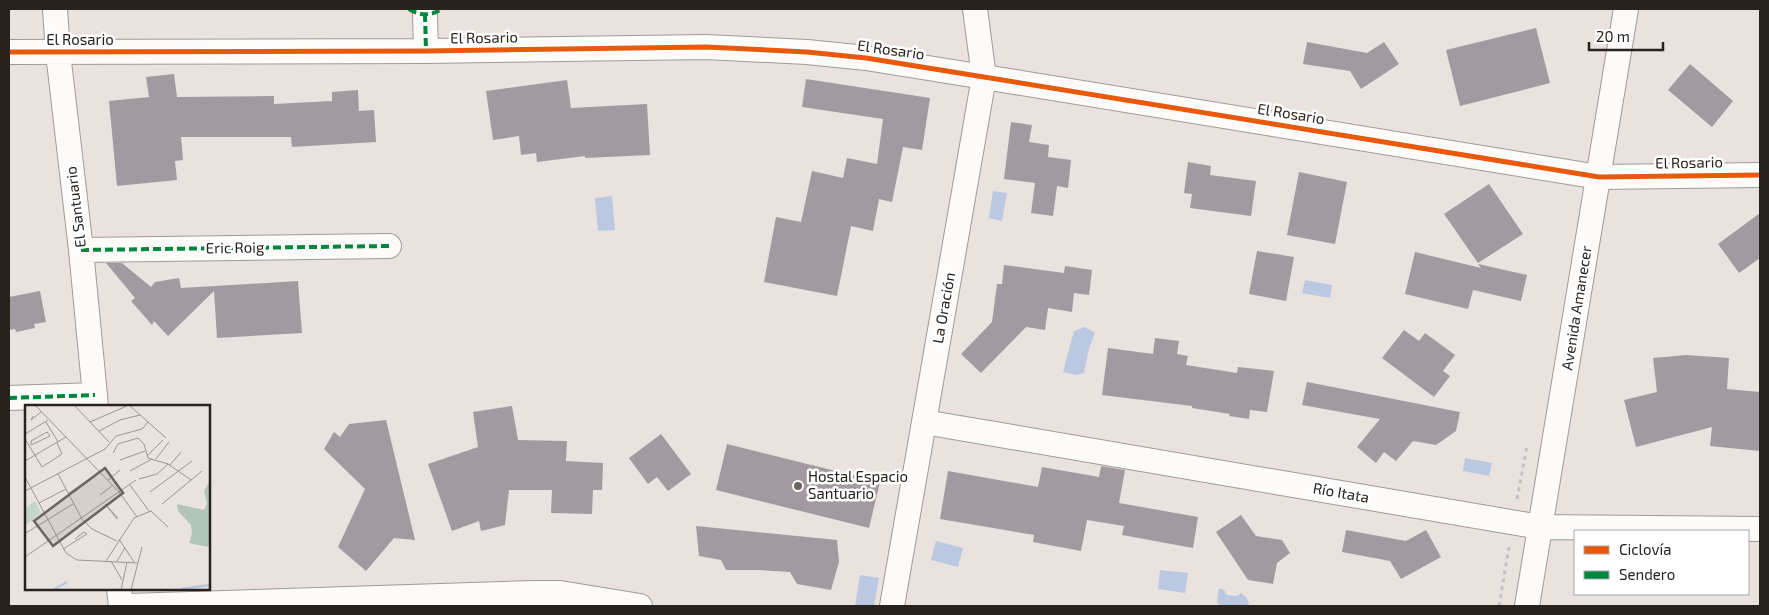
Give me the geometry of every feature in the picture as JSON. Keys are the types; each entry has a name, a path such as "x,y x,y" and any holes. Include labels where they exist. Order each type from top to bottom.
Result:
{"street":[{"name":"El Santuario","path":"55,9 95,400"},
{"name":"La Oración","path":"892,606 984,77 975,9"},
{"name":"Avenida Amanecer","path":"1527,606 1626,9"},
{"path":"425,11 426,51"},
{"name":"El Rosario","path":"9,52 757,48 866,58 1599,177 1760,175"},
{"name":"Eric Roig","path":"81,250 389,246"},
{"path":"9,398 95,400"},
{"name":"Río Itata","path":"924,422 1540,527 1760,529"},
{"path":"119,590 121,606"},
{"path":"128,606 534,592 560,593 640,606"}],"water":[{"path":"993,191 1007,193 1002,221 989,218"},
{"path":"612,196 615,230 598,231 595,198"},
{"path":"1305,280 1332,285 1330,298 1302,293"},
{"path":"1085,327 1095,333 1089,349 1084,373 1076,375 1063,372 1074,331"},
{"path":"1465,458 1492,463 1489,476 1463,471"},
{"path":"936,541 963,548 958,567 931,560"},
{"path":"1160,570 1188,573 1185,593 1158,589"},
{"path":"860,575 879,578 874,606 855,606"},
{"path":"1219,588 1224,590 1227,595 1237,596 1241,593 1249,603 1247,606 1221,606 1217,602"}],"building":[{"path":"1536,28 1550,83 1460,106 1446,50"},
{"path":"1307,42 1367,53 1384,42 1399,64 1361,89 1350,71 1303,64"},
{"path":"1690,64 1733,101 1712,127 1668,90"},
{"path":"174,74 177,97 274,96 274,104 332,101 332,92 358,90 359,111 374,110 376,142 292,147 291,137 181,137 183,160 175,161 177,180 117,186 109,101 149,97 146,77"},
{"path":"806,79 930,98 922,150 903,147 892,202 879,199 873,231 851,226 837,296 764,282 776,217 801,222 812,171 843,178 847,158 877,164 883,119 802,107"},
{"path":"567,80 571,108 647,104 650,155 585,158 585,156 537,162 536,153 521,155 519,136 493,140 486,91"},
{"path":"1011,122 1032,125 1029,142 1049,145 1048,157 1071,160 1068,188 1057,186 1053,216 1031,213 1035,183 1004,179"},
{"path":"1188,162 1211,166 1210,175 1256,181 1251,216 1190,208 1192,194 1184,193"},
{"path":"1299,172 1347,182 1335,244 1287,235"},
{"path":"1489,184 1523,234 1478,263 1444,214"},
{"path":"1760,213 1760,258 1739,273 1718,244"},
{"path":"1257,251 1294,257 1286,301 1249,294"},
{"path":"1415,252 1481,268 1478,264 1527,275 1521,301 1473,290 1468,309 1405,294"},
{"path":"106,263 122,263 151,287 155,282 179,278 181,288 298,281 302,333 217,338 214,291 168,336 154,321 152,325 131,301 135,298"},
{"path":"1004,265 1064,273 1065,266 1092,270 1089,295 1074,293 1072,312 1048,308 1045,330 1026,327 981,373 961,354 992,322 997,284 1002,284"},
{"path":"40,291 46,322 34,324 35,328 16,332 15,329 9,330 9,297"},
{"path":"1404,330 1419,341 1425,333 1455,355 1443,371 1450,376 1434,397 1382,358"},
{"path":"1155,338 1179,341 1177,354 1188,356 1186,365 1237,373 1238,367 1274,371 1267,412 1250,410 1249,419 1192,408 1192,406 1102,395 1108,348 1153,354"},
{"path":"1686,355 1729,358 1727,389 1760,392 1760,451 1710,446 1712,427 1636,447 1624,400 1657,392 1653,358"},
{"path":"1307,382 1460,412 1456,431 1436,445 1413,441 1396,461 1384,452 1376,463 1357,447 1380,419 1302,405"},
{"path":"512,406 518,440 567,441 566,461 603,463 602,490 593,490 592,514 551,513 552,490 509,490 505,525 481,531 479,521 452,531 428,464 478,447 473,412"},
{"path":"386,420 415,540 394,538 366,571 338,547 365,489 324,449 334,432 340,437 349,424"},
{"path":"661,434 691,474 668,491 657,477 648,484 629,458"},
{"name":"Hostal Espacio Santuario","path":"727,444 880,482 869,528 716,490"},
{"path":"1101,466 1125,470 1119,503 1198,517 1193,548 1122,535 1124,526 1087,520 1081,551 1033,542 1034,535 940,519 948,471 1038,487 1042,467 1099,477"},
{"path":"1241,515 1256,536 1282,540 1290,553 1277,563 1273,584 1248,580 1216,532"},
{"path":"696,526 837,540 839,562 831,590 797,584 790,572 726,570 721,560 699,556"},
{"path":"1346,530 1406,541 1426,530 1441,557 1401,579 1390,561 1342,552"}],"marked path":[{"path":"409,9 417,13 426,14 442,9"},
{"path":"425,14 426,51"},
{"path":"81,250 389,246"},
{"path":"9,398 95,395"}],"cycle path":[{"path":"9,52 426,51 706,47 807,52 866,58 1599,177 1760,175"}],"place":[{"name":"Hostal Espacio Santuario","path":"798,486"}]}
